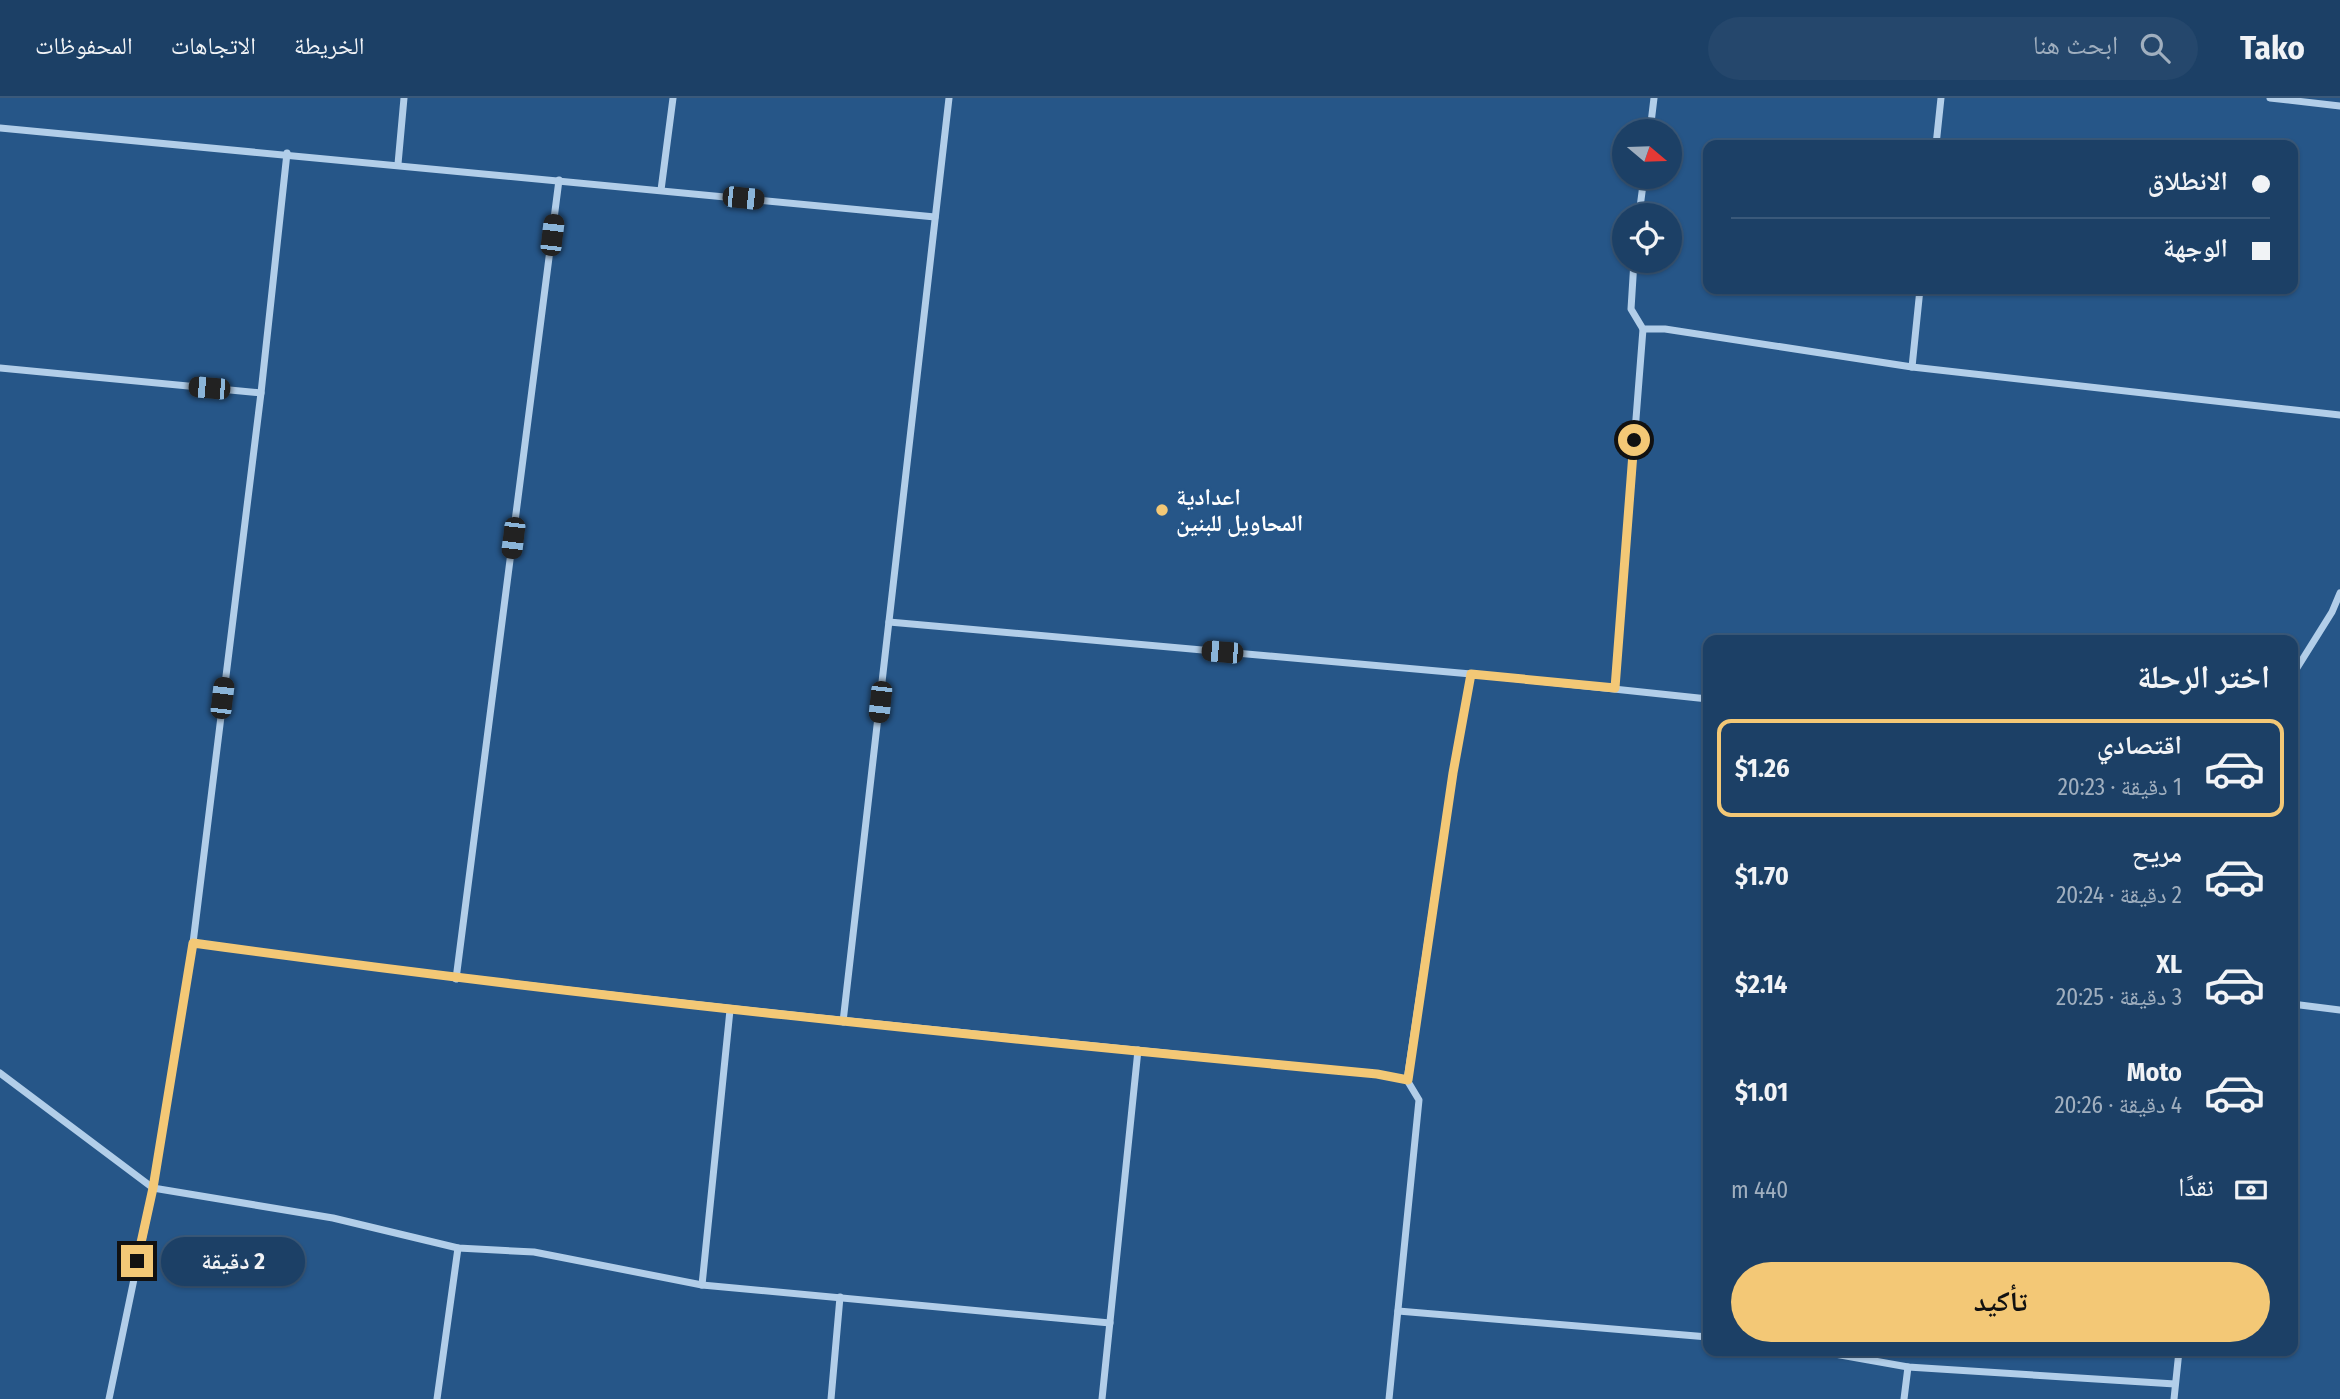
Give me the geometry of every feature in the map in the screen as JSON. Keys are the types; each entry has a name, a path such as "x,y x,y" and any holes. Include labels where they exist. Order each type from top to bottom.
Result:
{"street":[{"path":"397,164 404,98"},
{"path":"661,190 673,98"},
{"path":"843,1022 949,98"},
{"path":"1651,119 1654,98"},
{"path":"1937,140 1941,98"},
{"path":"2270,98 2340,106"},
{"path":"0,128 287,153 935,217"},
{"path":"109,1399 153,1188 193,943 261,393 287,153"},
{"path":"456,979 559,180"},
{"path":"1615,688 1643,329 1631,309 1633,273"},
{"path":"1912,366 1919,294"},
{"path":"1643,329 1665,329 1912,366 2340,415"},
{"path":"0,368 261,393"},
{"path":"2298,666 2332,612 2340,593"},
{"path":"889,622 1471,674 1703,698"},
{"path":"1389,1399 1419,1100 1408,1080 1453,773 1471,674"},
{"path":"193,943 456,979 730,1010 1377,1074 1408,1080"},
{"path":"2298,1005 2340,1010"},
{"path":"702,1284 730,1010"},
{"path":"1102,1399 1138,1050"},
{"path":"0,1073 153,1188 333,1218 458,1248 534,1252 702,1284 1110,1322"},
{"path":"438,1399 458,1248"},
{"path":"831,1399 840,1297"},
{"path":"1398,1311 1703,1337"},
{"path":"1846,1356 1908,1367 2175,1384"},
{"path":"2174,1399 2178,1356"},
{"path":"1904,1399 1908,1367"}],"place":[{"name":"اعدادية المحاويل للبنين","path":"1162,510"}],"route":[{"path":"137,1261 153,1188 193,943 456,979 771,1015 1377,1074 1408,1080 1453,773 1471,674 1615,688 1634,440"}]}
